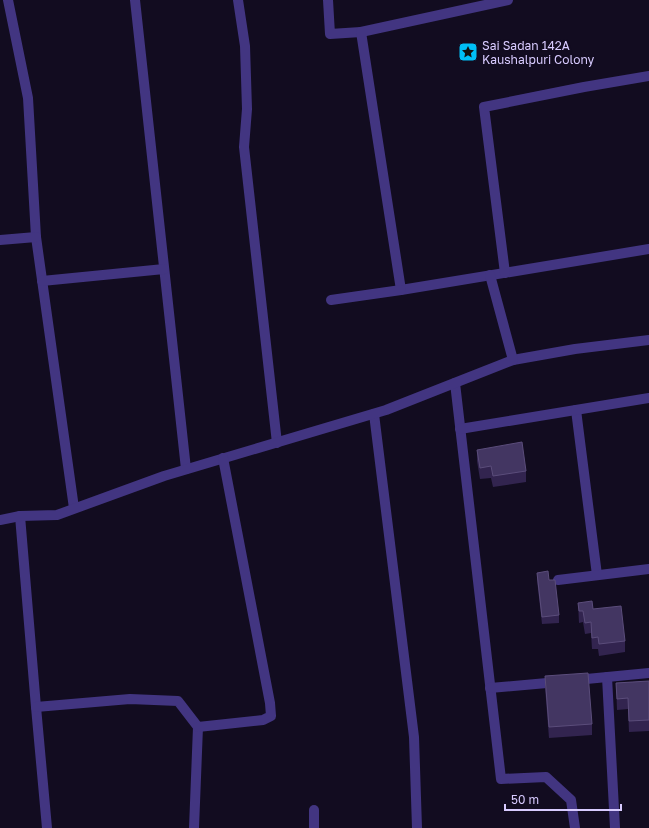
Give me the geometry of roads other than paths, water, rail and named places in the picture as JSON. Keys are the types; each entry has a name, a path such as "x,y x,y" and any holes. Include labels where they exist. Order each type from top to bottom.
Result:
{"street":[{"path":"8,0 28,98 36,237 74,508"},
{"path":"135,0 186,469"},
{"path":"238,0 246,62 247,109 244,147 277,443"},
{"path":"328,0 330,34 361,32 508,0"},
{"path":"361,32 401,290"},
{"path":"505,273 484,107 649,76"},
{"path":"0,240 36,237"},
{"path":"331,300 401,290 649,249"},
{"path":"42,281 164,269"},
{"path":"490,275 513,360"},
{"path":"0,520 20,516 57,515 164,476 386,410 513,360 575,349 649,340"},
{"path":"455,383 501,779 546,778 571,800 575,828"},
{"path":"460,429 649,398"},
{"path":"576,410 597,575"},
{"path":"374,414 414,737 417,828"},
{"path":"198,727 263,720 271,716 270,703 223,458"},
{"path":"20,516 47,828"},
{"path":"558,580 649,569"},
{"path":"490,688 649,673"},
{"path":"607,677 615,828"},
{"path":"36,707 130,699 178,700 198,727 194,828"},
{"path":"314,810 314,828"}],"place":[{"name":"Sai Sadan 142A Kaushalpuri Colony","path":"468,52"}]}
